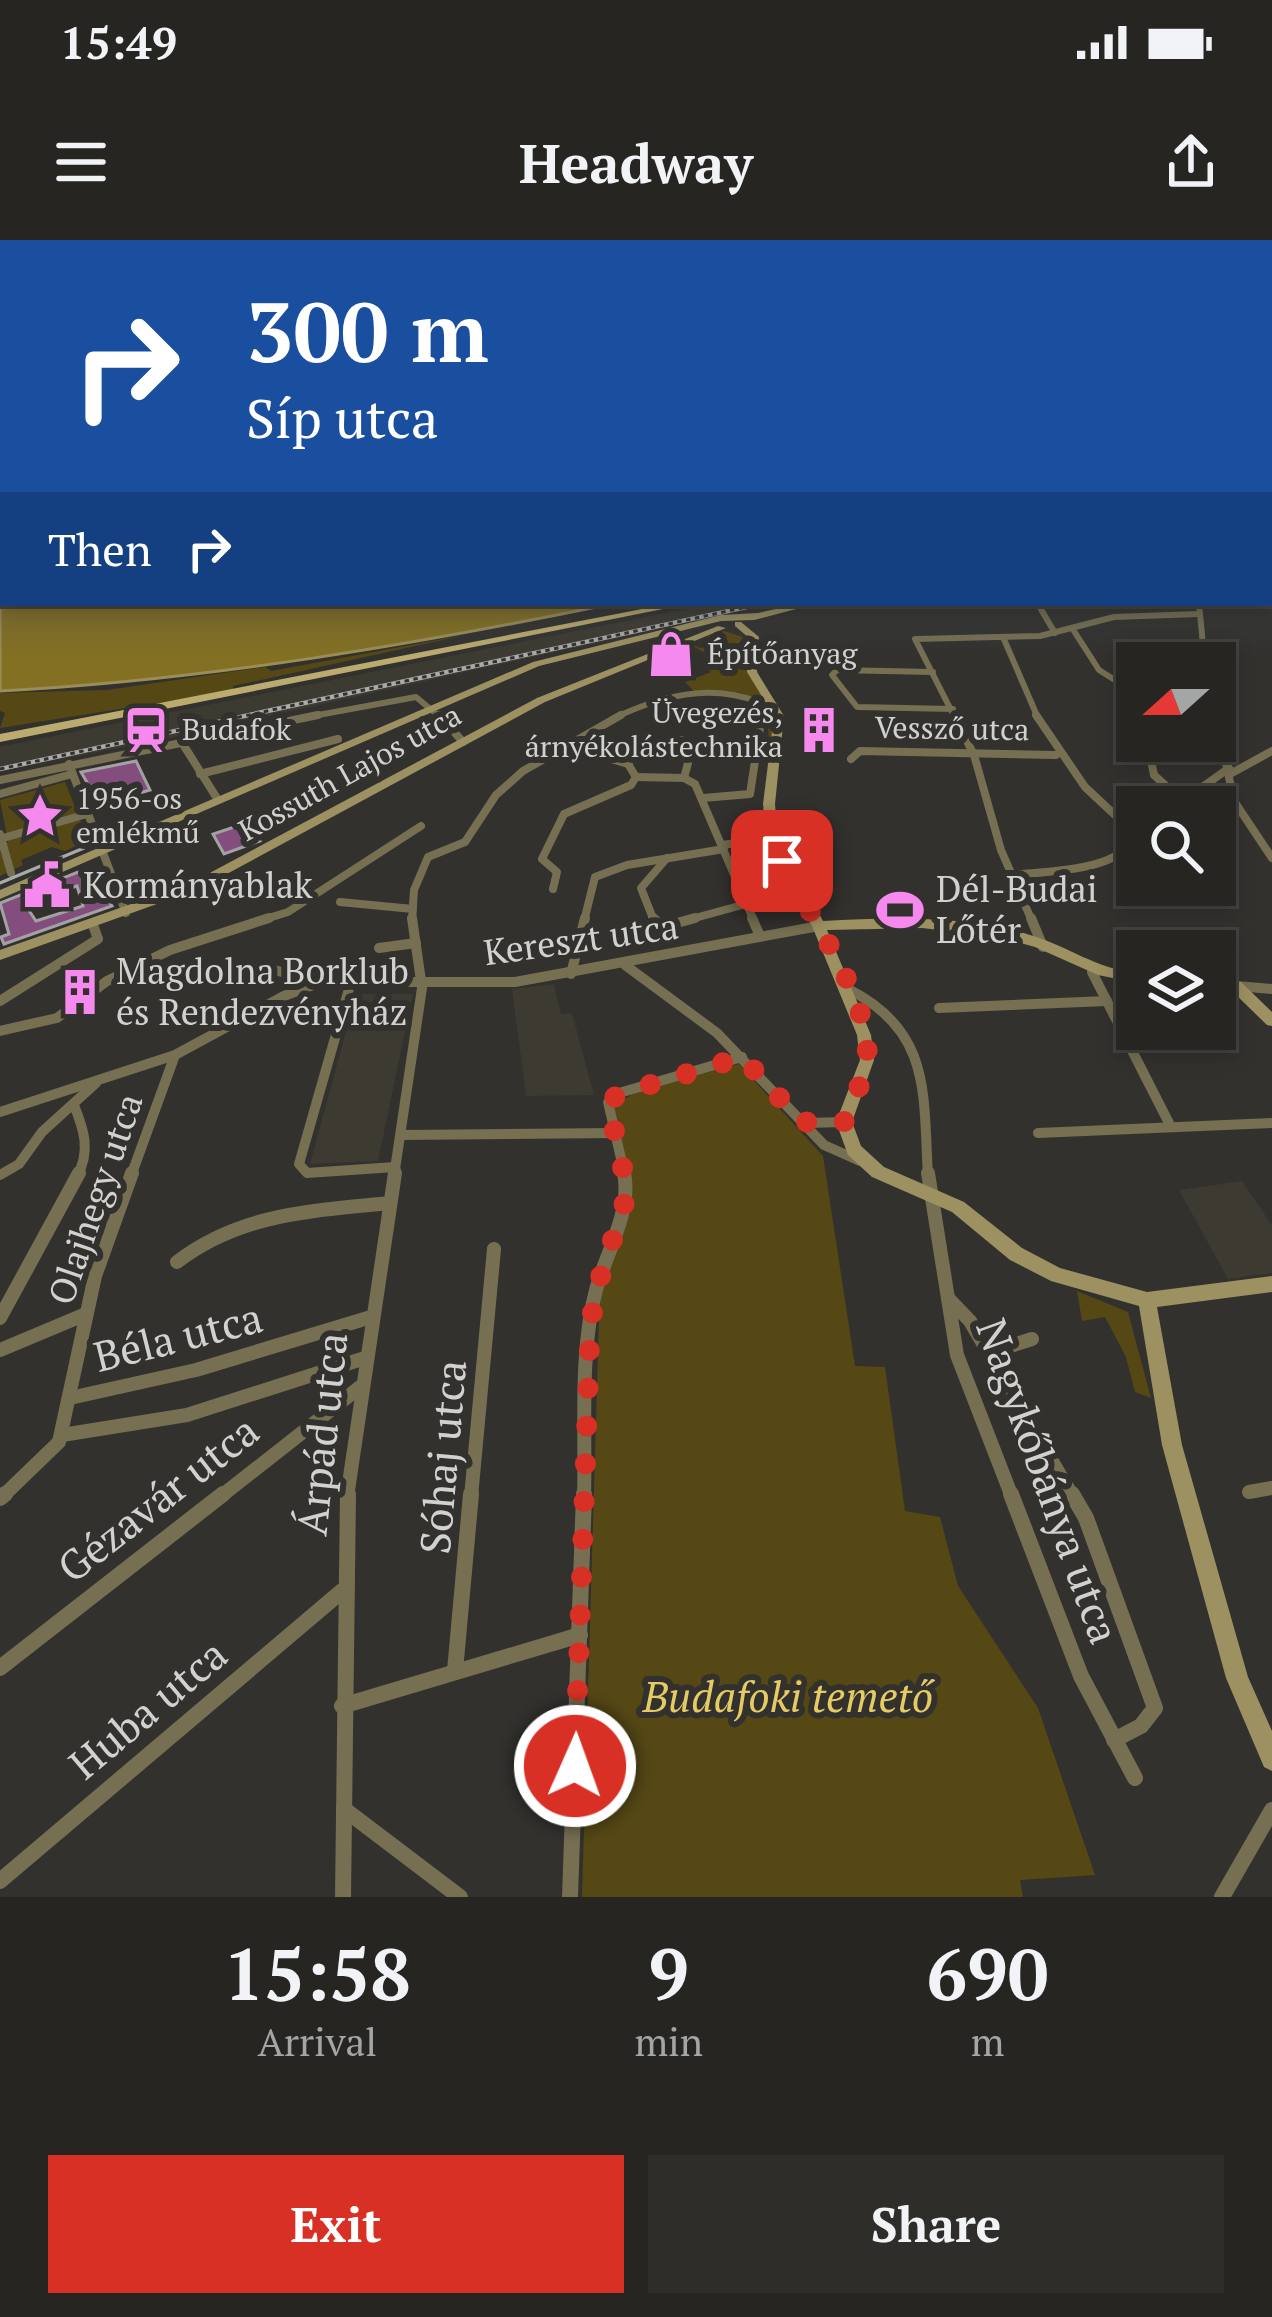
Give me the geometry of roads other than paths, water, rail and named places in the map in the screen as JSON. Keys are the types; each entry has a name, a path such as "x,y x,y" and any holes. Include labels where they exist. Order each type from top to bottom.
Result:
{"main road":[{"path":"0,738 673,606"},
{"path":"0,895 550,659 689,626 728,624 802,606"},
{"path":"728,624 752,635 752,672 779,716 769,804 772,837 819,926 864,1035 867,1060 844,1122 854,1150 866,1163 958,1207 1042,1269 1147,1300 1272,1284"},
{"name":"Kossuth Lajos utca","path":"0,955 93,925 124,908 226,871 558,692 728,624"},
{"path":"819,926 1043,947 1092,972 1116,975"},
{"path":"1236,986 1272,1022"},
{"path":"1147,1300 1164,1413 1178,1466 1237,1678 1272,1759"}],"street":[{"path":"1039,606 1055,633"},
{"path":"1043,947 1012,875 974,755 916,638 1055,633 1114,617 1198,608 1202,644 1232,688 1218,726 1234,801 1272,858"},
{"path":"1072,628 1099,670 1116,681"},
{"path":"1003,637 1031,712 1055,755 1116,815"},
{"path":"933,672 837,670 832,675 857,707 952,710"},
{"path":"340,902 413,909 425,861 467,840 504,787 570,740 674,696 746,694 761,707 756,768 746,797 703,798"},
{"path":"0,780 411,697 423,698 463,742"},
{"path":"200,774 338,739"},
{"path":"682,740 688,764 684,778"},
{"path":"181,741 218,800"},
{"path":"628,746 634,755 628,764"},
{"path":"1200,786 1272,751"},
{"name":"Vessző utca","path":"851,759 860,752 1055,755"},
{"path":"610,759 628,764 635,777"},
{"path":"756,768 774,770"},
{"path":"0,794 70,769"},
{"path":"70,769 124,908"},
{"path":"635,777 684,778 695,784 760,936"},
{"path":"553,889 557,872 542,859 564,814 631,785 635,777"},
{"path":"11,873 0,837 87,814"},
{"path":"0,1031 57,1018 140,962 288,912 421,826"},
{"path":"571,974 595,877 772,837"},
{"path":"1012,875 1116,856"},
{"path":"668,858 641,888 655,923 663,927 746,904"},
{"name":"Árpád utca","path":"343,1897 346,1505 421,983 413,909"},
{"path":"0,1001 92,943 98,938 93,925"},
{"name":"Kereszt utca","path":"321,982 515,982 819,926"},
{"path":"379,948 416,943"},
{"path":"625,964 742,1057 824,1145 866,1163"},
{"path":"249,970 274,970 321,982"},
{"path":"1092,972 1172,1126"},
{"path":"0,1112 175,1055 284,996 321,982"},
{"path":"352,982 299,1165 307,1173 395,1167"},
{"path":"1236,986 1272,989"},
{"name":"Nagykőbánya utca","path":"848,989 866,995 913,1045 921,1067 929,1196 957,1355 1068,1646 1135,1778"},
{"path":"939,1008 1107,1001"},
{"name":"Olajhegy utca","path":"62,1435 95,1276 175,1055"},
{"path":"570,1897 590,1331 595,1294 628,1192 608,1108 612,1097 742,1057"},
{"path":"0,1175 19,1164 42,1132 97,1082"},
{"path":"0,1318 84,1164 86,1136 74,1105"},
{"path":"802,1122 844,1122"},
{"path":"1038,1133 1272,1123"},
{"path":"401,1135 615,1133"},
{"path":"177,1262 238,1221 389,1203"},
{"name":"Sóhaj utca","path":"455,1671 494,1249"},
{"path":"946,1295 970,1321 1087,1518 1155,1708 1141,1726 1114,1740"},
{"path":"0,1350 86,1314"},
{"name":"Béla utca","path":"70,1398 213,1366 371,1317"},
{"path":"989,1353 1032,1339"},
{"path":"0,1498 55,1449 62,1435 187,1415 365,1358"},
{"name":"Gézavár utca","path":"0,1668 360,1387"},
{"path":"1249,1492 1272,1488"},
{"name":"Huba utca","path":"0,1881 342,1591"},
{"path":"342,1706 580,1635"},
{"path":"344,1809 460,1897"},
{"path":"1222,1897 1272,1810"}],"tram line":[{"path":"0,883 84,848"}],"railway":[{"path":"0,769 751,606"}],"place":[{"name":"Építőanyag","path":"671,654"},
{"name":"Budafok","path":"146,730"},
{"name":"Üvegezés, árnyékolástechnika","path":"819,730"},
{"name":"1956-os emlékmű","path":"40,816"},
{"name":"Kormányablak","path":"47,885"},
{"name":"Dél-Budai Lőtér","path":"900,910"},
{"name":"Magdolna Borklub és Rendezvényház","path":"80,992"}],"park label":[{"name":"Budafoki temető","path":"788,1697"}]}
